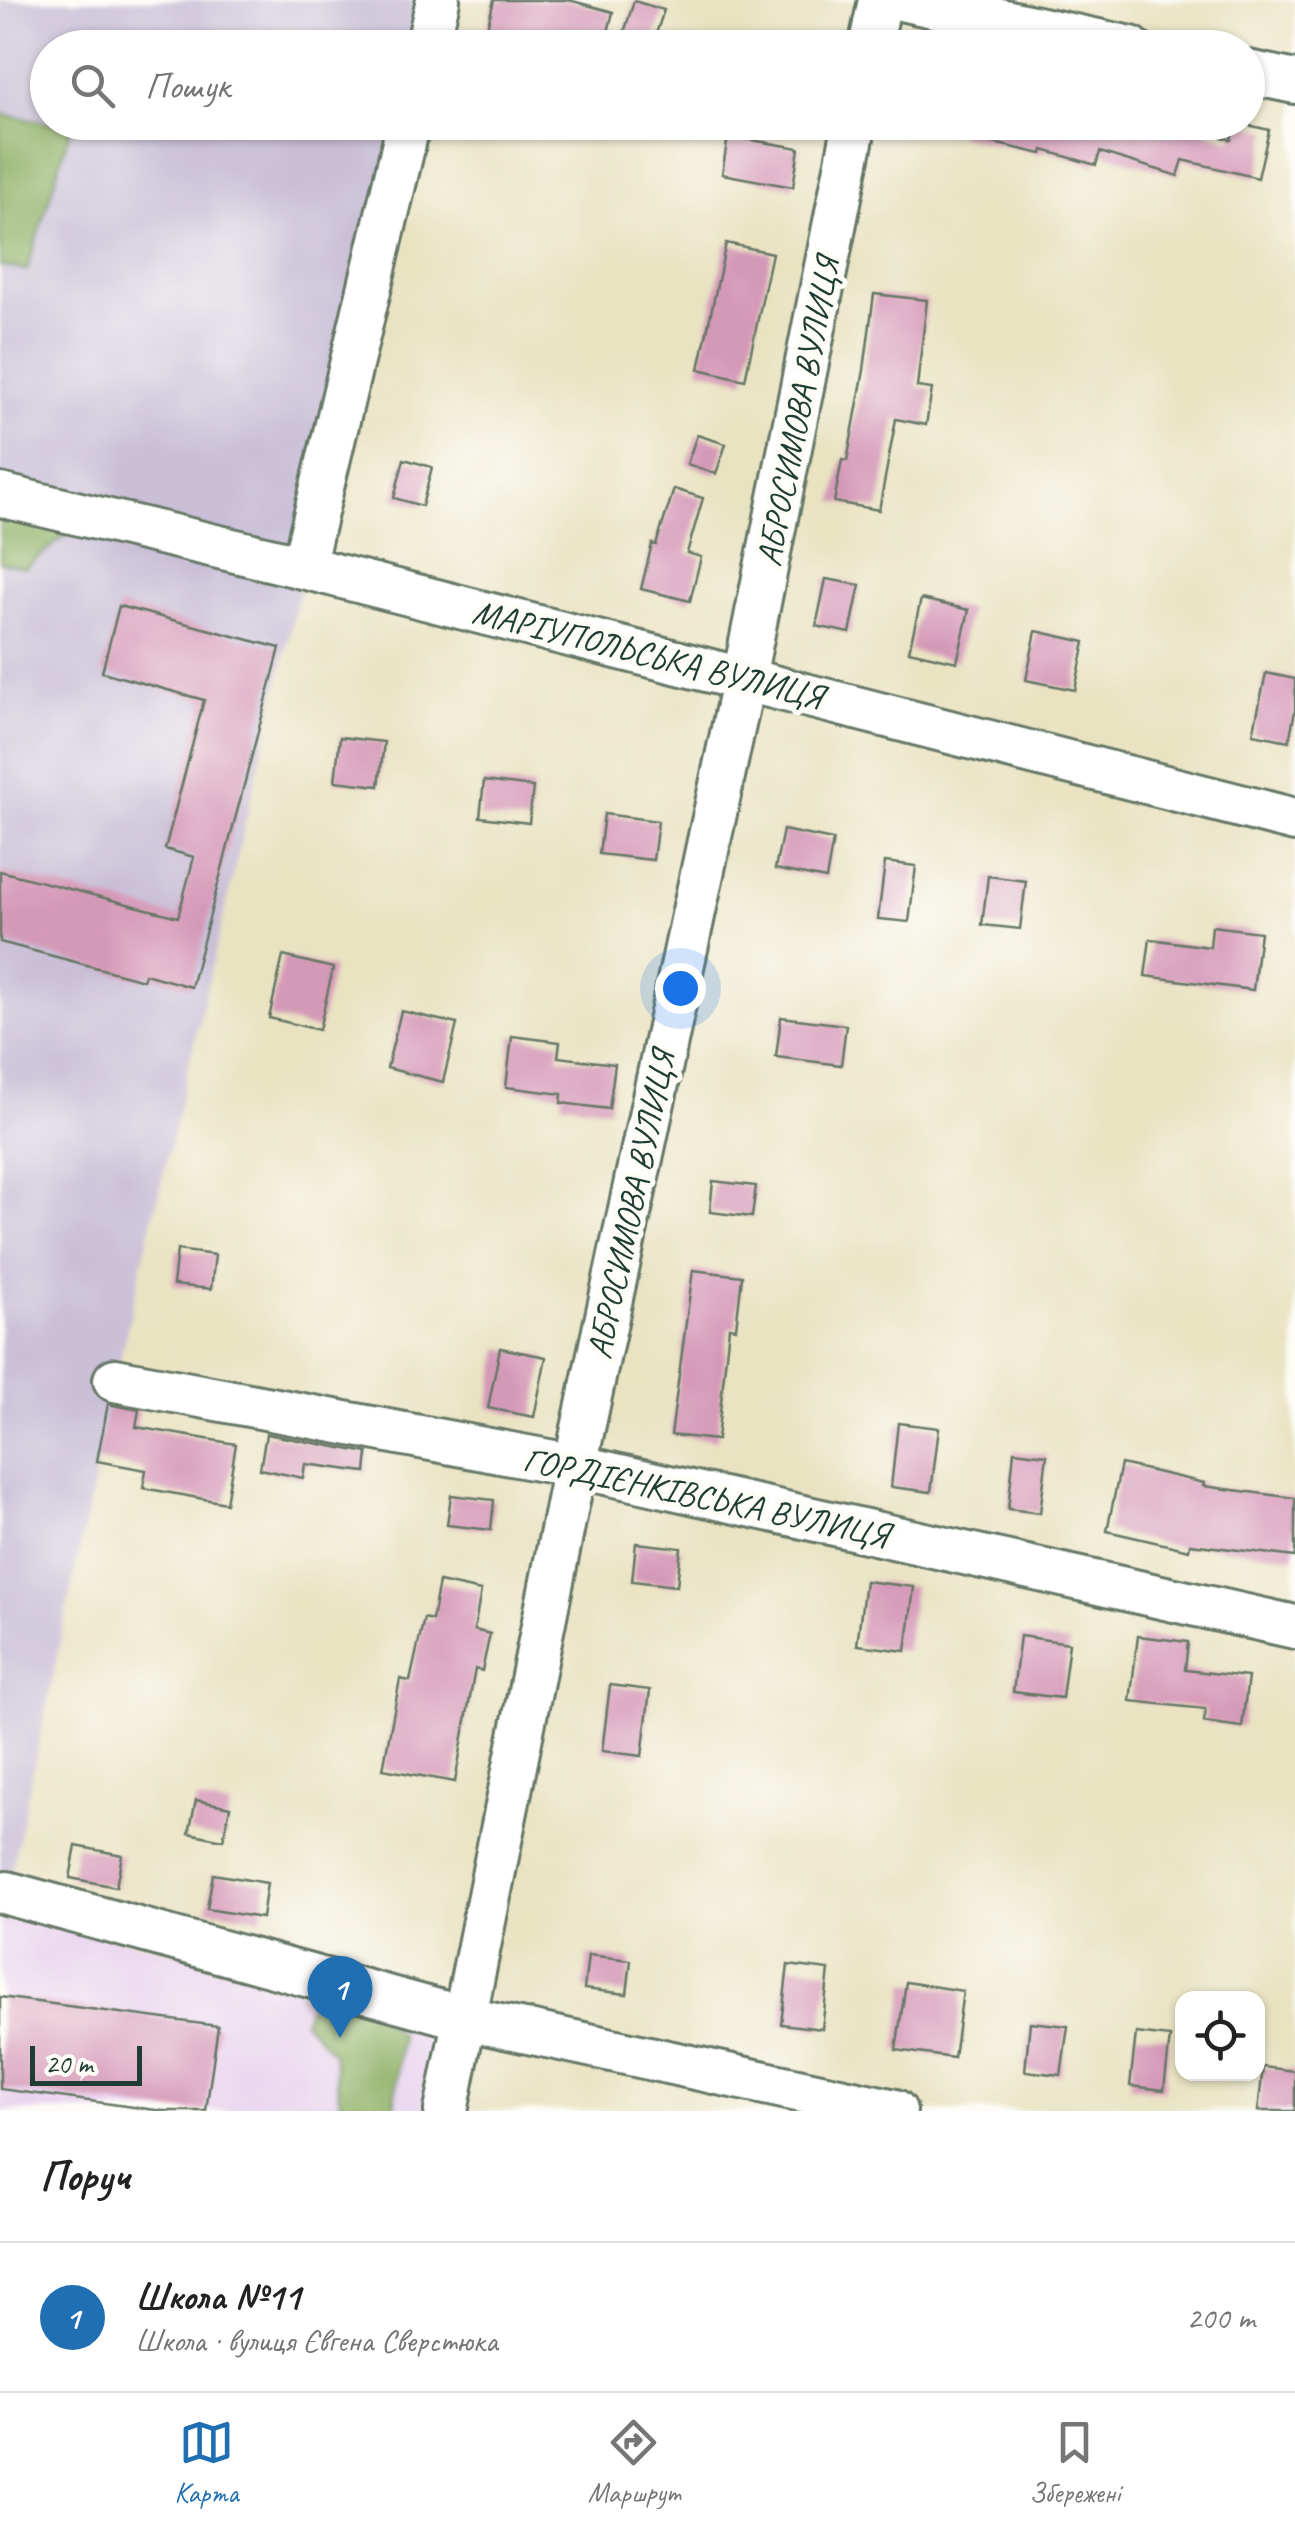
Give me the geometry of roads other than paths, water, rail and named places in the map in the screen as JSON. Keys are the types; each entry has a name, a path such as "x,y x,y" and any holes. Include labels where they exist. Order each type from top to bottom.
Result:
{"street":[{"path":"431,30 438,0"},
{"path":"874,30 880,0"},
{"path":"905,0 1046,30"},
{"path":"1265,76 1295,82"},
{"path":"304,567 405,140"},
{"name":"АБРОСИМОВА ВУЛИЦЯ","path":"446,2111 575,1466 744,678 851,140"},
{"name":"МАРІУПОЛЬСЬКА ВУЛИЦЯ","path":"0,494 304,567 1295,820"},
{"name":"ГОРДІЄНКІВСЬКА ВУЛИЦЯ","path":"115,1380 575,1466 1295,1626"},
{"path":"7,1893 462,2018 896,2111"}],"place":[{"name":"Школа №11","path":"340,2038"}]}
